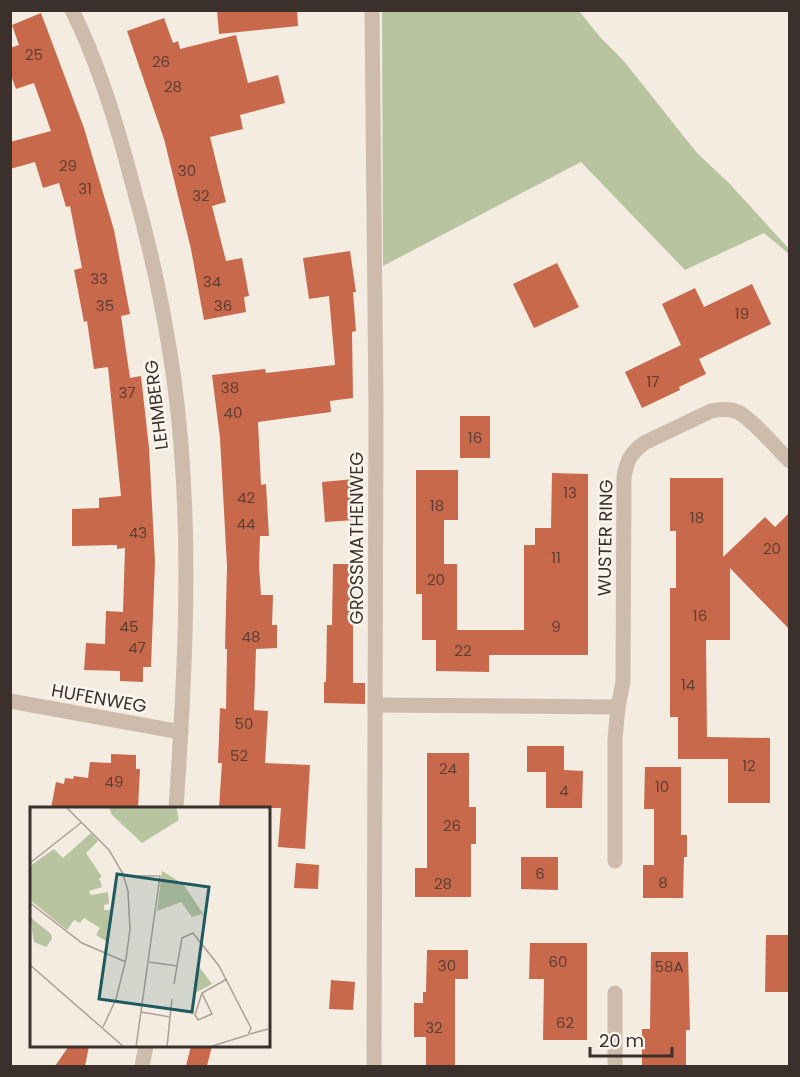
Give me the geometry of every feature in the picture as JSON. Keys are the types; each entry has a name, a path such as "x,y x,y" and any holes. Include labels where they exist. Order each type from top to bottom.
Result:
{"street":[{"name":"LEHMBERG","path":"72,10 93,58 117,127 141,214 170,350 181,444 186,518 186,590 176,807"},
{"name":"GROSSMATHENWEG","path":"372,10 376,410 374,1066"},
{"name":"WUSTER RING","path":"615,861 615,739 623,682 624,477 627,460 644,443 711,411 721,409 740,413 789,461"},
{"name":"HUFENWEG","path":"10,702 181,732"},
{"path":"375,705 618,706"},
{"path":"615,993 615,1066"},
{"path":"142,1066 146,1047"}],"green space":[{"path":"382,11 579,11 623,60 697,153 729,183 789,249 789,254 764,233 685,270 581,162 383,266"}],"building":[{"path":"217,10 297,10 298,26 219,34"},
{"path":"41,13 84,128 114,230 130,314 121,316 130,378 141,376 149,448 155,562 151,667 143,667 143,682 120,681 120,671 84,670 86,643 105,644 106,611 123,612 125,548 117,549 117,545 72,546 72,509 99,508 99,498 121,496 108,367 94,369 87,321 84,322 74,270 82,268 70,206 66,207 59,183 43,188 35,162 10,169 10,142 51,131 34,83 16,89 10,73 10,48 19,45 12,25"},
{"path":"164,18 173,43 178,41 180,49 236,35 248,83 278,75 285,103 240,115 243,129 210,137 226,202 212,206 226,261 242,258 249,296 244,297 246,312 204,320 191,249 164,139 127,31"},
{"path":"350,251 356,292 353,292 356,331 352,332 353,398 330,401 331,412 258,422 261,485 266,484 269,536 260,536 261,595 273,595 272,625 277,625 277,648 256,649 254,710 268,711 265,763 310,765 305,849 278,847 281,808 219,807 222,763 218,763 220,708 226,709 227,566 220,438 212,375 265,369 266,373 335,365 329,296 309,299 303,258"},
{"path":"557,263 579,307 534,328 513,284"},
{"path":"752,284 771,324 699,359 706,374 679,387 680,390 642,408 625,372 681,345 662,304 695,288 704,307"},
{"path":"460,416 490,416 490,458 460,458"},
{"path":"416,470 458,470 458,520 444,520 444,564 457,564 457,630 524,630 524,545 535,545 535,528 551,528 552,473 588,474 588,655 489,655 489,672 436,671 436,640 422,640 422,594 416,594"},
{"path":"670,478 723,478 723,557 765,517 775,527 789,513 789,629 730,568 730,640 706,640 707,737 770,738 770,803 728,803 728,759 678,759 678,717 670,717 670,588 676,588 676,531 670,531"},
{"path":"354,479 354,520 325,522 322,482"},
{"path":"333,564 353,564 353,683 365,683 365,704 324,703 327,625 332,625"},
{"path":"527,746 564,746 564,770 583,771 582,808 546,808 546,772 527,772"},
{"path":"427,753 469,753 469,807 476,807 476,844 471,844 471,897 415,897 415,868 427,868"},
{"path":"111,754 136,755 136,769 140,769 138,807 51,807 56,782 64,784 65,778 73,779 74,776 88,778 90,762 111,763"},
{"path":"645,767 681,767 681,835 687,835 683,898 643,898 643,865 654,865 654,809 644,809"},
{"path":"521,857 558,857 558,890 521,889"},
{"path":"296,863 319,865 318,889 294,888"},
{"path":"766,935 789,935 789,992 765,992"},
{"path":"530,943 587,943 587,1040 543,1040 544,979 529,979"},
{"path":"427,950 468,950 468,979 455,979 455,1066 426,1066 426,1037 414,1037 414,1003 423,1003 423,992 426,992"},
{"path":"651,952 688,952 690,1030 686,1030 686,1066 642,1066 642,1029 650,1029"},
{"path":"331,980 355,982 353,1010 329,1009"},
{"path":"68,1047 89,1047 85,1066 55,1066"},
{"path":"191,1047 212,1047 207,1066 186,1066"}]}
